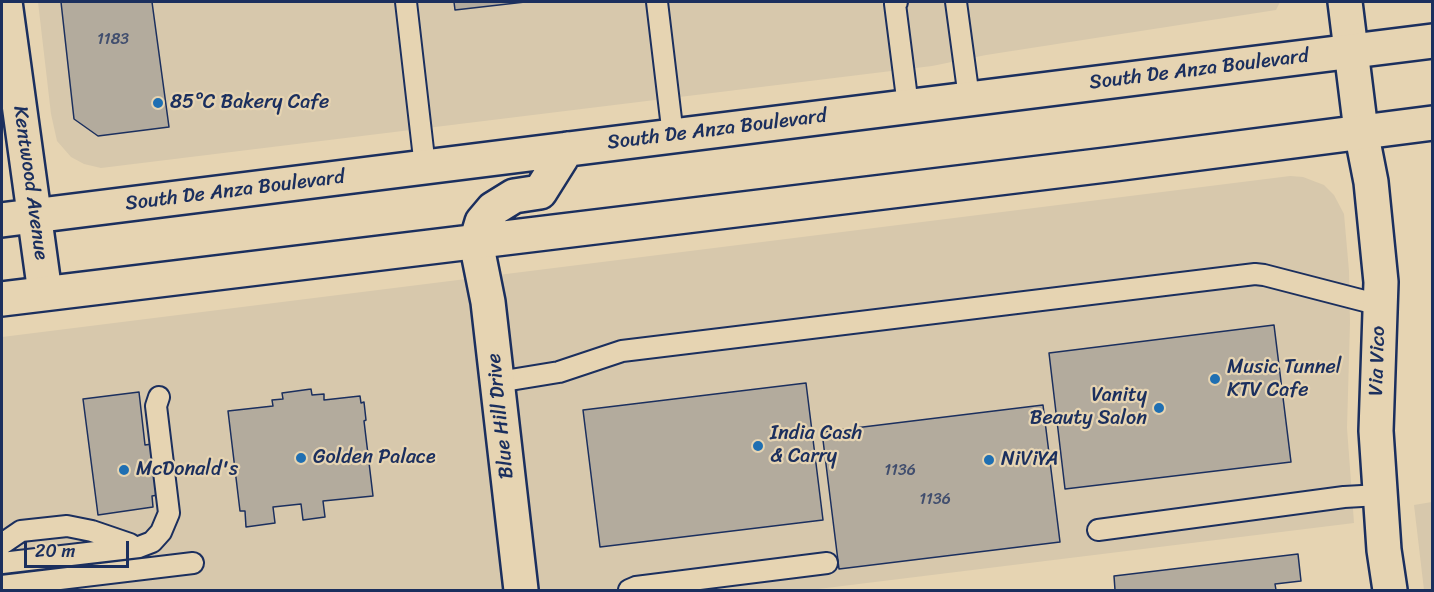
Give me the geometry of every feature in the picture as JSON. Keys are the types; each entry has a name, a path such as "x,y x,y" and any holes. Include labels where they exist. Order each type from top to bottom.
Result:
{"main road":[{"name":"Kentwood Avenue","path":"5,2 45,293"},
{"name":"Via Vico","path":"1346,2 1361,131 1371,187 1380,282 1376,431 1390,591"},
{"name":"South De Anza Boulevard","path":"2,220 1432,41"},
{"path":"2,299 1432,123"},
{"path":"476,242 482,222 493,209 514,196 540,192 567,148"},
{"name":"Blue Hill Drive","path":"476,242 488,302 521,591"}],"lane":[{"path":"406,2 425,167"},
{"path":"657,2 673,136"},
{"path":"897,2 895,4 908,106"},
{"path":"956,2 969,98"},
{"path":"498,382 559,372 622,351 1255,274 1380,305"},
{"path":"2,563 139,547 152,542 160,532 169,513 156,406 159,397"},
{"path":"1098,530 1344,496 1380,495"},
{"path":"2,544 21,531 67,526 92,531 139,547"},
{"path":"2,586 193,563"},
{"path":"629,591 636,587 827,563"}],"shaded area":[{"path":"38,2 1280,2 1276,10 986,55 932,66 101,168 84,164 71,157 57,141 51,114"},
{"path":"1290,176 1303,177 1324,185 1334,195 1344,214 1349,271 1350,323 1347,428 1354,523 810,590 2,590 2,337"},
{"path":"1432,502 1432,590 1424,590 1414,505"}],"building":[{"path":"61,2 152,2 169,127 98,136 74,119"},
{"path":"454,2 525,2 455,10"},
{"path":"1274,325 1291,462 1065,489 1049,353"},
{"path":"806,383 823,520 600,547 583,410"},
{"name":"Golden Palace","path":"311,389 312,395 324,394 324,400 360,396 361,403 364,402 366,420 364,421 373,496 323,501 325,517 303,520 301,504 273,507 275,523 246,527 245,511 240,511 228,411 273,406 272,400 283,399 282,393"},
{"name":"McDonald's","path":"139,392 145,445 152,444 158,495 152,496 153,507 98,515 83,399"},
{"path":"1043,405 1060,542 839,569 822,432"},
{"path":"1298,554 1301,581 1275,584 1276,590 1115,590 1114,576"}],"place":[{"name":"85°C Bakery Cafe","path":"158,103"},
{"name":"Music Tunnel KTV Cafe","path":"1215,379"},
{"name":"Vanity Beauty Salon","path":"1159,408"},
{"name":"India Cash & Carry","path":"758,446"},
{"name":"Golden Palace","path":"301,458"},
{"name":"NiViYA","path":"989,460"},
{"name":"McDonald's","path":"124,470"}]}
